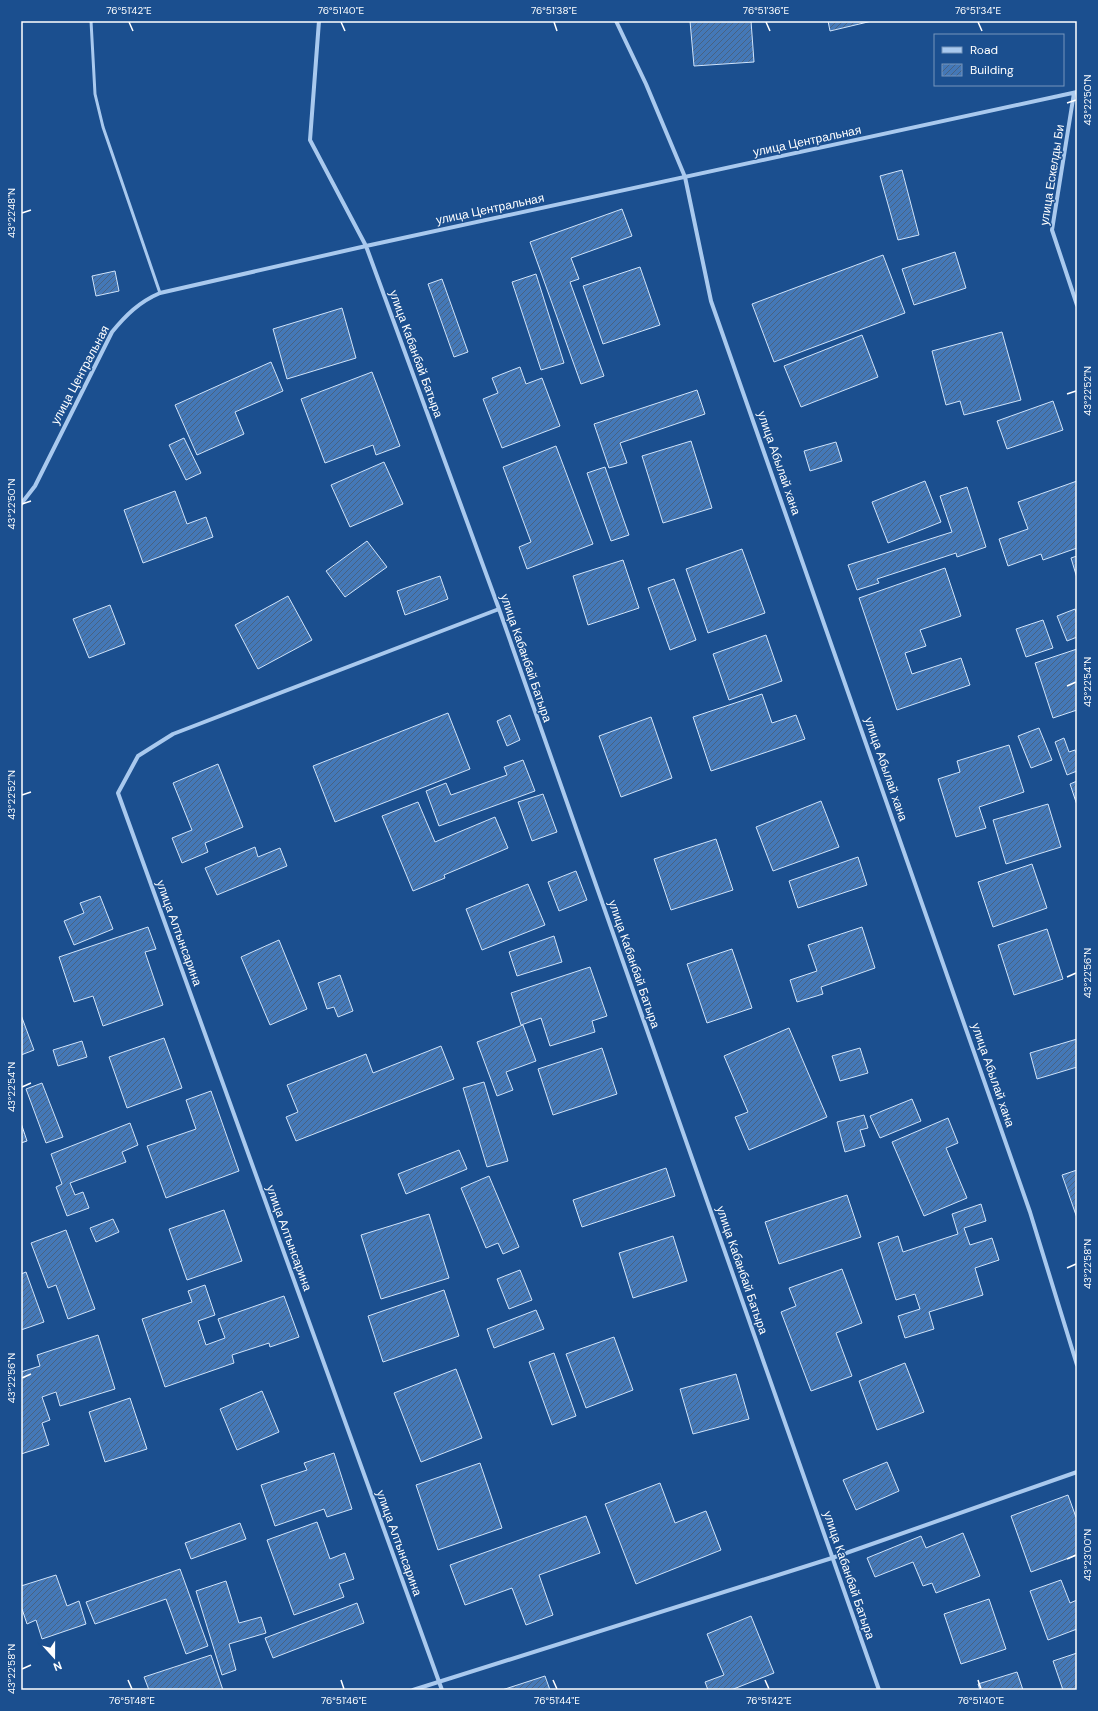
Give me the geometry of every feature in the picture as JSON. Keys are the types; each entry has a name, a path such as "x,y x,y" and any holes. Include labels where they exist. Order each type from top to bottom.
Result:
{"street":[{"name":"улица Кабанбай Батыра","path":"319,21 310,140 366,246 498,609 879,1690"},
{"name":"улица Абылай хана","path":"616,21 646,84 685,177 711,301 1030,1212 1077,1365"},
{"name":"улица Центральная","path":"21,504 35,486 112,332 129,312 144,300 160,293 366,246 1076,92"},
{"name":"улица Ескелды Би","path":"1076,92 1052,230 1077,305"},
{"name":"улица Алтынсарина","path":"442,1690 118,793 138,756 173,734 498,609"},
{"path":"413,1690 832,1558 1077,1472"}],"lane":[{"path":"91,21 95,94 103,127 160,293"}],"building":[{"path":"690,21 751,21 754,62 694,66"},
{"path":"828,21 872,21 830,31"},
{"path":"902,170 919,235 898,240 880,176"},
{"path":"622,209 632,236 571,258 579,279 570,282 604,376 581,384 530,242"},
{"path":"955,252 966,288 914,305 902,269"},
{"path":"883,255 905,313 774,362 752,304"},
{"path":"640,267 660,325 603,344 583,286"},
{"path":"115,271 119,291 96,296 92,276"},
{"path":"536,274 564,363 541,370 512,282"},
{"path":"442,279 468,352 454,357 428,284"},
{"path":"342,308 356,358 287,379 273,329"},
{"path":"1002,332 1021,400 964,415 960,401 946,405 932,351"},
{"path":"862,335 878,377 801,407 784,366"},
{"path":"271,362 283,391 235,412 244,434 197,455 175,405"},
{"path":"520,367 526,384 542,378 560,426 502,448 483,399 498,393 492,378"},
{"path":"372,372 400,446 376,455 373,445 325,463 301,399"},
{"path":"697,390 705,414 620,443 627,463 609,468 594,424"},
{"path":"1053,401 1063,430 1007,449 997,421"},
{"path":"184,438 201,473 186,480 169,445"},
{"path":"691,441 712,508 663,523 642,456"},
{"path":"836,442 842,461 810,471 804,451"},
{"path":"556,446 593,544 527,569 519,547 531,542 503,467"},
{"path":"384,462 403,504 350,527 331,485"},
{"path":"605,467 629,535 611,541 587,473"},
{"path":"925,481 941,522 888,543 872,502"},
{"path":"1077,481 1077,548 1043,560 1041,554 1008,566 999,539 1028,529 1018,502"},
{"path":"967,487 986,547 957,557 956,553 877,579 879,583 857,590 848,565 952,532 940,496"},
{"path":"175,491 187,524 206,517 213,537 143,563 124,510"},
{"path":"367,541 387,567 345,597 326,571"},
{"path":"742,549 765,613 708,633 686,569"},
{"path":"1077,556 1077,578 1071,558"},
{"path":"623,560 639,608 588,625 573,576"},
{"path":"945,568 961,616 920,630 926,646 905,653 912,674 961,658 970,685 897,710 859,598"},
{"path":"440,576 448,599 405,615 397,591"},
{"path":"674,579 696,640 670,650 648,588"},
{"path":"288,596 312,640 258,669 235,625"},
{"path":"110,605 125,644 89,658 73,619"},
{"path":"1075,609 1077,615 1077,637 1067,641 1057,616"},
{"path":"1043,620 1053,648 1026,657 1016,629"},
{"path":"766,635 782,681 729,700 713,654"},
{"path":"1077,649 1077,710 1053,718 1035,663"},
{"path":"762,694 772,723 796,715 805,739 711,771 693,717"},
{"path":"448,713 470,769 335,822 313,766"},
{"path":"510,715 520,740 507,746 497,721"},
{"path":"651,717 672,778 621,797 599,736"},
{"path":"1039,728 1052,760 1031,768 1018,736"},
{"path":"1064,738 1069,752 1075,750 1077,755 1077,771 1067,775 1055,742"},
{"path":"1009,745 1024,792 979,807 986,828 956,837 938,779 960,772 957,761"},
{"path":"523,760 535,791 439,826 426,791 446,783 451,795 507,775 504,767"},
{"path":"218,764 243,827 205,843 208,852 182,863 172,838 192,830 173,783"},
{"path":"1077,781 1077,805 1070,784"},
{"path":"543,794 557,832 532,841 518,802"},
{"path":"821,801 839,847 773,871 756,827"},
{"path":"418,802 435,842 495,817 508,848 444,875 445,878 413,891 382,816"},
{"path":"1048,804 1061,847 1006,864 993,820"},
{"path":"716,839 733,890 671,910 654,859"},
{"path":"255,847 258,857 280,848 287,866 217,895 205,868"},
{"path":"858,857 867,885 798,908 789,881"},
{"path":"1032,864 1047,908 993,927 978,882"},
{"path":"576,871 587,900 559,911 548,882"},
{"path":"528,884 545,925 482,950 466,909"},
{"path":"100,896 113,929 74,945 64,921 84,913 80,903"},
{"path":"148,927 156,949 145,952 163,1005 103,1026 93,996 74,1002 59,957"},
{"path":"862,927 875,968 821,987 823,994 797,1002 790,980 817,971 808,945"},
{"path":"1047,929 1063,979 1014,995 998,945"},
{"path":"554,936 562,962 517,976 509,952"},
{"path":"279,940 307,1009 270,1025 241,957"},
{"path":"732,949 752,1008 707,1023 687,964"},
{"path":"590,967 607,1016 592,1021 595,1032 550,1046 541,1018 521,1025 511,993"},
{"path":"340,975 353,1011 338,1017 334,1007 327,1009 318,983"},
{"path":"21,1015 34,1050 21,1055"},
{"path":"523,1025 536,1061 506,1072 513,1090 497,1096 477,1042"},
{"path":"789,1028 827,1117 749,1150 735,1117 748,1112 724,1056"},
{"path":"164,1038 182,1088 127,1108 109,1057"},
{"path":"1077,1039 1077,1067 1037,1079 1030,1053"},
{"path":"82,1041 87,1057 58,1066 53,1050"},
{"path":"441,1046 454,1079 296,1141 286,1117 298,1112 287,1085 366,1054 373,1073"},
{"path":"602,1048 617,1094 553,1115 538,1069"},
{"path":"860,1048 868,1073 840,1081 832,1056"},
{"path":"484,1082 508,1161 487,1167 463,1088"},
{"path":"42,1083 63,1137 46,1143 26,1089"},
{"path":"211,1091 239,1171 166,1198 147,1146 196,1129 186,1100"},
{"path":"912,1099 921,1121 880,1138 870,1116"},
{"path":"864,1115 868,1128 860,1130 865,1146 845,1152 837,1122"},
{"path":"948,1118 958,1143 946,1148 967,1198 924,1216 892,1142"},
{"path":"21,1123 27,1141 21,1143"},
{"path":"130,1123 138,1145 122,1152 126,1162 70,1183 75,1195 83,1192 89,1208 67,1216 56,1187 62,1184 51,1154"},
{"path":"459,1150 467,1169 406,1194 398,1174"},
{"path":"666,1168 675,1196 582,1227 573,1200"},
{"path":"1077,1170 1077,1218 1062,1175"},
{"path":"489,1176 519,1247 503,1254 498,1243 486,1248 461,1188"},
{"path":"847,1195 861,1237 779,1264 765,1222"},
{"path":"981,1204 986,1221 964,1228 970,1245 992,1238 999,1260 975,1268 983,1295 929,1312 934,1329 905,1338 898,1316 920,1309 915,1294 896,1300 878,1243 898,1236 903,1252 958,1234 952,1214"},
{"path":"224,1210 242,1261 187,1280 169,1229"},
{"path":"429,1214 449,1278 381,1299 361,1235"},
{"path":"113,1219 119,1232 96,1242 90,1228"},
{"path":"66,1230 95,1309 68,1319 56,1285 48,1288 31,1243"},
{"path":"673,1236 687,1281 633,1298 619,1253"},
{"path":"842,1269 862,1323 836,1333 852,1376 811,1391 781,1312 796,1306 789,1288"},
{"path":"520,1270 532,1300 509,1309 497,1279"},
{"path":"26,1272 44,1322 21,1330 21,1274"},
{"path":"205,1285 215,1315 198,1321 206,1345 225,1338 218,1319 284,1296 299,1337 270,1347 269,1343 232,1355 234,1363 165,1387 142,1319 192,1302 188,1291"},
{"path":"444,1290 459,1336 383,1362 368,1316"},
{"path":"536,1310 544,1329 494,1348 487,1329"},
{"path":"98,1335 115,1389 60,1406 56,1392 42,1397 50,1420 42,1423 49,1445 21,1454 21,1372 40,1366 37,1355"},
{"path":"614,1337 633,1390 586,1408 566,1354"},
{"path":"554,1353 576,1416 552,1425 529,1362"},
{"path":"905,1363 924,1412 877,1430 859,1381"},
{"path":"456,1369 482,1438 421,1462 394,1393"},
{"path":"736,1374 749,1419 693,1434 680,1389"},
{"path":"262,1391 279,1432 237,1450 220,1409"},
{"path":"130,1398 147,1449 105,1462 89,1412"},
{"path":"334,1453 352,1509 327,1517 324,1509 275,1526 261,1485 307,1470 304,1463"},
{"path":"887,1462 899,1491 856,1510 843,1480"},
{"path":"480,1463 502,1528 438,1550 416,1485"},
{"path":"660,1483 675,1523 706,1511 721,1550 636,1584 605,1504"},
{"path":"1068,1495 1077,1520 1077,1555 1031,1572 1011,1516"},
{"path":"586,1516 600,1553 539,1575 553,1615 526,1625 512,1588 465,1605 450,1565"},
{"path":"317,1522 330,1559 345,1553 354,1579 339,1584 344,1597 294,1615 267,1540"},
{"path":"240,1523 246,1539 191,1559 185,1543"},
{"path":"963,1533 980,1576 936,1593 932,1583 923,1586 913,1562 875,1577 867,1558 921,1536 926,1548"},
{"path":"180,1569 208,1646 186,1654 166,1599 95,1624 86,1602"},
{"path":"56,1575 67,1606 79,1601 86,1624 42,1639 36,1620 27,1624 21,1606 21,1586"},
{"path":"1061,1580 1070,1603 1077,1600 1077,1629 1048,1640 1030,1591"},
{"path":"226,1581 239,1623 261,1617 266,1633 229,1644 236,1670 222,1675 196,1591"},
{"path":"989,1599 1006,1649 961,1664 944,1614"},
{"path":"357,1603 364,1623 273,1658 265,1638"},
{"path":"751,1616 774,1673 731,1690 708,1690 705,1682 724,1675 707,1634"},
{"path":"1077,1653 1077,1690 1063,1690 1053,1661"},
{"path":"211,1655 223,1690 149,1690 144,1677"},
{"path":"1017,1672 1023,1690 980,1690 978,1684"},
{"path":"545,1676 550,1690 502,1690"}]}
